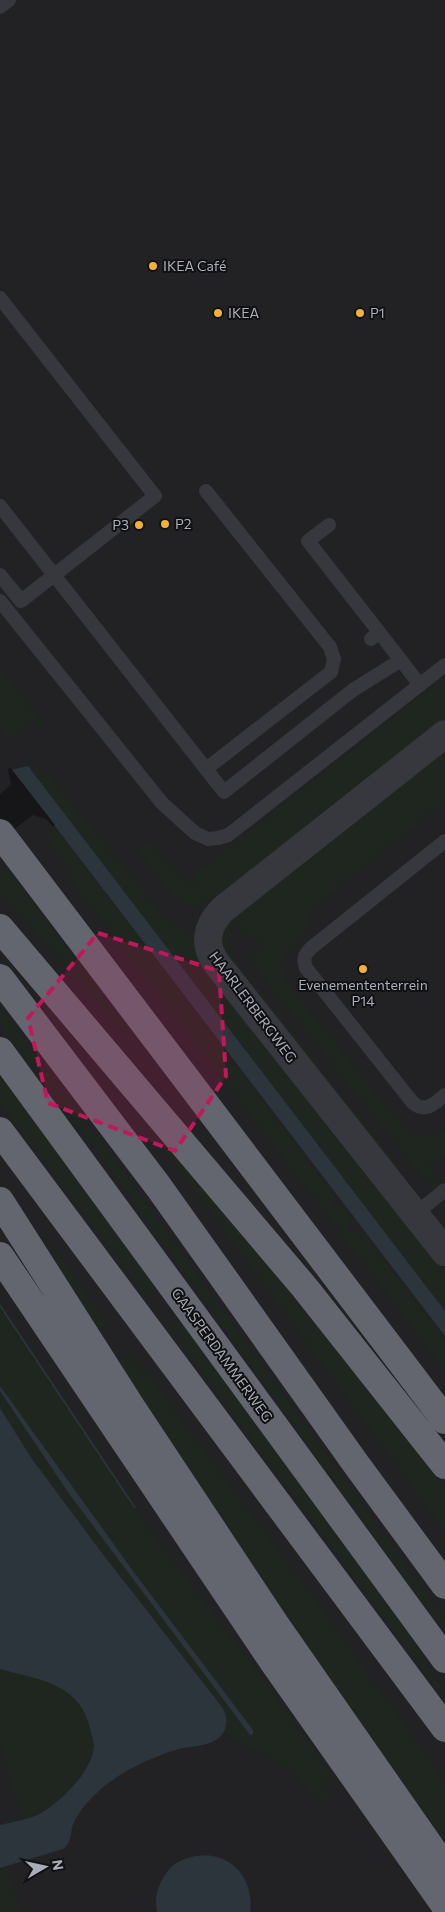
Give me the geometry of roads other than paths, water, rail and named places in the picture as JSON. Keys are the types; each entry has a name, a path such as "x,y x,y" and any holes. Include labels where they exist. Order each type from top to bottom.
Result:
{"highway":[{"path":"0,833 445,1420"},
{"path":"0,928 305,1288 445,1465"},
{"path":"0,978 158,1186 356,1464 445,1585"},
{"name":"GAASPERDAMMERWEG","path":"0,1051 445,1659"},
{"path":"0,1131 445,1728"},
{"path":"0,1201 210,1527 360,1748 445,1868"},
{"path":"0,1256 309,1715 444,1904"}],"street":[{"name":"HAARLERBERGWEG","path":"445,734 222,910 211,924 207,940 211,954 217,964 422,1209 445,1252"}],"lane":[{"path":"0,7 9,0"},
{"path":"0,298 155,496 21,601 0,575"},
{"path":"206,491 330,647 334,659 331,672 206,770"},
{"path":"0,506 224,792 353,690 400,660"},
{"path":"329,525 308,541 375,636 400,660 420,685"},
{"path":"0,601 162,803 195,833 208,839 218,838 232,832 445,665"},
{"path":"445,842 310,948 304,961 306,968 413,1103 425,1108 431,1107 445,1095"},
{"path":"422,1209 445,1190"},
{"path":"255,1634 360,1748 444,1904"}],"place":[{"name":"IKEA Café","path":"153,266"},
{"name":"IKEA","path":"218,313"},
{"name":"P1","path":"360,313"},
{"name":"P2","path":"165,524"},
{"name":"P3","path":"139,525"},
{"name":"Evenemententerrein P14","path":"363,969"}]}
